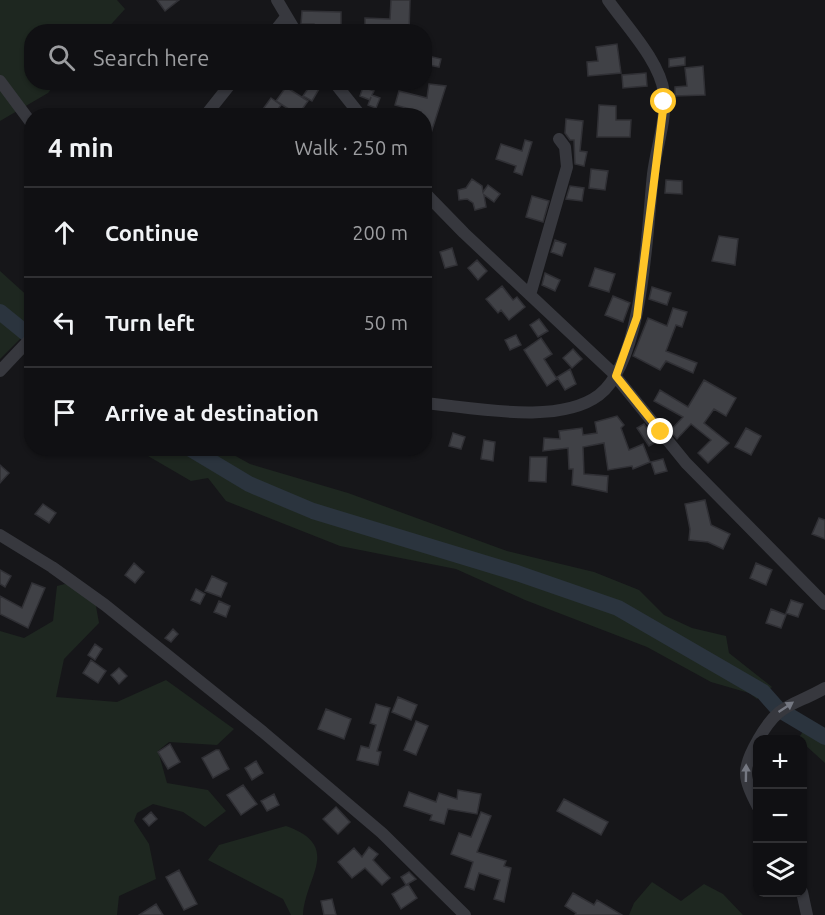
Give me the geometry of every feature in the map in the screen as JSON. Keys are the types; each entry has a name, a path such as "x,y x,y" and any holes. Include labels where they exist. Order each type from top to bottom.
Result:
{"street":[{"path":"277,0 291,24"},
{"path":"432,404 533,412 553,411 589,401 599,395 616,376 637,317 664,92 640,42 608,0"},
{"path":"280,24 286,17"},
{"path":"0,81 24,113"},
{"path":"211,108 226,90"},
{"path":"340,90 355,108"},
{"path":"530,295 567,167 567,156 559,139"},
{"path":"432,200 616,376 686,463 825,604"},
{"path":"0,371 24,346"},
{"path":"0,535 52,567 105,605 263,732 382,833 465,915"},
{"path":"761,735 772,717 786,706 825,688"},
{"path":"753,751 744,772 746,783 753,797"},
{"path":"803,897 807,915"}],"shaded area":[{"path":"0,0 117,0 125,9 111,24 24,24 24,90 50,90 0,121"},
{"path":"0,271 24,293 24,335 0,359"},
{"path":"148,456 236,456 250,464 348,493 507,551 594,572 639,590 664,615 692,628 726,636 729,653 772,687 757,699 749,693 711,682 647,647 525,600 456,569 340,546 226,501 208,478 191,481"},
{"path":"65,584 74,586 95,601 99,623 64,659 56,697 117,702 166,680 234,729 217,745 169,742 158,751 167,783 208,790 226,811 205,827 183,812 153,804 137,813 134,821 149,844 156,879 119,896 117,915 0,915 0,631 24,638 53,621 57,586"},
{"path":"808,724 825,728 825,763 807,747 807,735 801,735"},
{"path":"286,826 303,834 313,843 317,853 317,864 303,915 291,915 283,899 208,860 219,845"},
{"path":"652,882 681,901 704,884 723,894 743,915 629,915 634,903"}],"building":[{"path":"157,0 179,0 165,11"},
{"path":"391,0 410,0 409,24 365,24 365,18 390,19"},
{"path":"302,11 341,12 341,24 301,24"},
{"path":"617,44 621,73 588,76 587,62 598,61 596,47"},
{"path":"432,57 441,59 439,67 432,66"},
{"path":"685,57 685,65 669,67 669,59"},
{"path":"703,66 705,95 675,96 675,87 687,86 685,68"},
{"path":"646,73 647,86 623,88 622,75"},
{"path":"432,84 446,86 432,130 432,108 406,108 395,105 399,91 427,98 428,90 432,90"},
{"path":"284,90 291,90 308,101 303,108 287,108 276,101"},
{"path":"307,90 318,90 312,101 303,96"},
{"path":"362,90 371,90 374,91 372,95 380,98 376,108 368,105 370,100 360,96"},
{"path":"271,98 281,105 279,108 264,108"},
{"path":"599,105 616,106 616,120 631,120 630,137 597,137"},
{"path":"566,119 583,121 580,151 587,152 584,166 575,164 574,140 570,140 565,133"},
{"path":"525,140 532,142 522,175 514,172 516,166 496,159 501,144 522,151"},
{"path":"591,169 608,171 605,190 589,188"},
{"path":"472,179 482,186 483,192 488,185 500,194 494,202 484,195 486,207 475,210 473,203 467,199 459,200 458,190 466,188"},
{"path":"666,180 682,181 682,194 665,193"},
{"path":"570,186 584,188 582,201 566,199"},
{"path":"532,196 549,201 543,222 526,217"},
{"path":"719,236 738,239 735,265 712,261"},
{"path":"555,240 566,244 562,256 551,252"},
{"path":"452,248 457,265 445,268 440,252"},
{"path":"477,260 487,271 478,280 468,268"},
{"path":"595,268 615,274 609,292 589,286"},
{"path":"545,273 560,280 555,291 542,285"},
{"path":"502,286 513,300 517,297 525,307 509,320 501,310 498,313 486,299"},
{"path":"652,287 671,293 667,305 649,299"},
{"path":"613,296 630,303 623,322 605,315"},
{"path":"673,308 687,312 682,327 676,325 666,351 697,363 693,373 666,361 660,370 633,356 648,318 667,326"},
{"path":"539,319 548,331 538,337 530,325"},
{"path":"516,335 521,345 510,350 505,340"},
{"path":"541,338 552,354 544,359 557,379 547,386 524,350"},
{"path":"573,349 582,359 572,368 563,358"},
{"path":"570,369 576,384 565,390 557,377"},
{"path":"704,380 736,398 726,416 714,409 704,423 729,443 708,463 698,453 711,440 691,424 677,439 670,431 683,417 654,401 660,390 688,407"},
{"path":"617,416 624,425 621,428 629,450 643,444 650,462 633,469 632,466 608,470 604,443 583,447 584,474 608,476 607,492 572,485 573,469 569,469 568,448 543,451 544,438 560,439 559,431 582,428 583,435 597,433 595,422"},
{"path":"644,424 656,442 649,446 637,428"},
{"path":"746,428 761,436 751,455 735,447"},
{"path":"453,433 465,437 461,449 449,446"},
{"path":"484,440 495,442 493,461 481,459"},
{"path":"530,457 547,457 546,482 529,481"},
{"path":"663,459 667,471 655,474 651,462"},
{"path":"0,465 9,473 0,483"},
{"path":"705,500 711,525 730,534 723,549 708,542 689,540 690,529 685,504"},
{"path":"43,504 56,513 49,523 35,514"},
{"path":"819,518 825,520 825,539 812,534"},
{"path":"134,563 144,572 135,583 125,575"},
{"path":"756,563 772,570 766,585 750,578"},
{"path":"0,570 11,576 5,587 0,584"},
{"path":"212,576 227,583 221,597 205,591"},
{"path":"32,583 45,588 28,628 0,614 0,596 22,608"},
{"path":"196,589 205,594 200,604 191,600"},
{"path":"791,600 803,604 798,617 786,613"},
{"path":"219,601 230,606 226,617 214,612"},
{"path":"771,609 786,615 781,628 766,623"},
{"path":"173,629 178,634 171,642 165,638"},
{"path":"95,644 102,649 95,660 88,655"},
{"path":"91,660 106,671 98,683 83,673"},
{"path":"119,668 127,676 119,684 111,675"},
{"path":"398,697 417,705 411,720 392,712"},
{"path":"376,704 390,708 377,751 381,752 378,765 357,760 361,746 369,748 376,725 370,723"},
{"path":"326,709 351,719 344,739 318,729"},
{"path":"416,721 428,726 416,755 404,750"},
{"path":"170,744 180,762 168,769 158,752"},
{"path":"219,750 229,769 213,778 202,758"},
{"path":"256,761 263,773 252,780 245,768"},
{"path":"243,785 257,804 241,815 227,795"},
{"path":"458,790 481,794 477,814 448,809 444,824 430,820 432,815 404,806 409,792 436,802 439,793 457,799"},
{"path":"274,794 279,805 267,811 261,801"},
{"path":"564,799 608,822 601,835 557,811"},
{"path":"336,807 350,822 338,834 323,819"},
{"path":"151,812 157,819 149,826 143,819"},
{"path":"481,812 491,816 477,852 506,861 504,866 511,868 504,902 494,899 500,880 479,873 474,890 465,887 473,862 451,854 459,833 471,837"},
{"path":"369,847 378,854 373,860 390,878 382,885 365,868 352,878 338,862 354,848 362,857"},
{"path":"179,870 197,904 184,910 166,877"},
{"path":"409,872 416,879 406,885 401,877"},
{"path":"408,884 417,898 401,909 392,894"},
{"path":"573,893 594,905 597,900 622,915 575,915 576,913 565,906"},
{"path":"332,899 336,915 324,915 321,901"},
{"path":"156,904 163,915 139,915"}],"waterway":[{"path":"0,312 24,332"},
{"path":"202,456 249,484 313,511 517,573 618,608 763,692 778,709 825,737"}],"route":[{"path":"661,432 616,376 637,317 664,102"}]}
